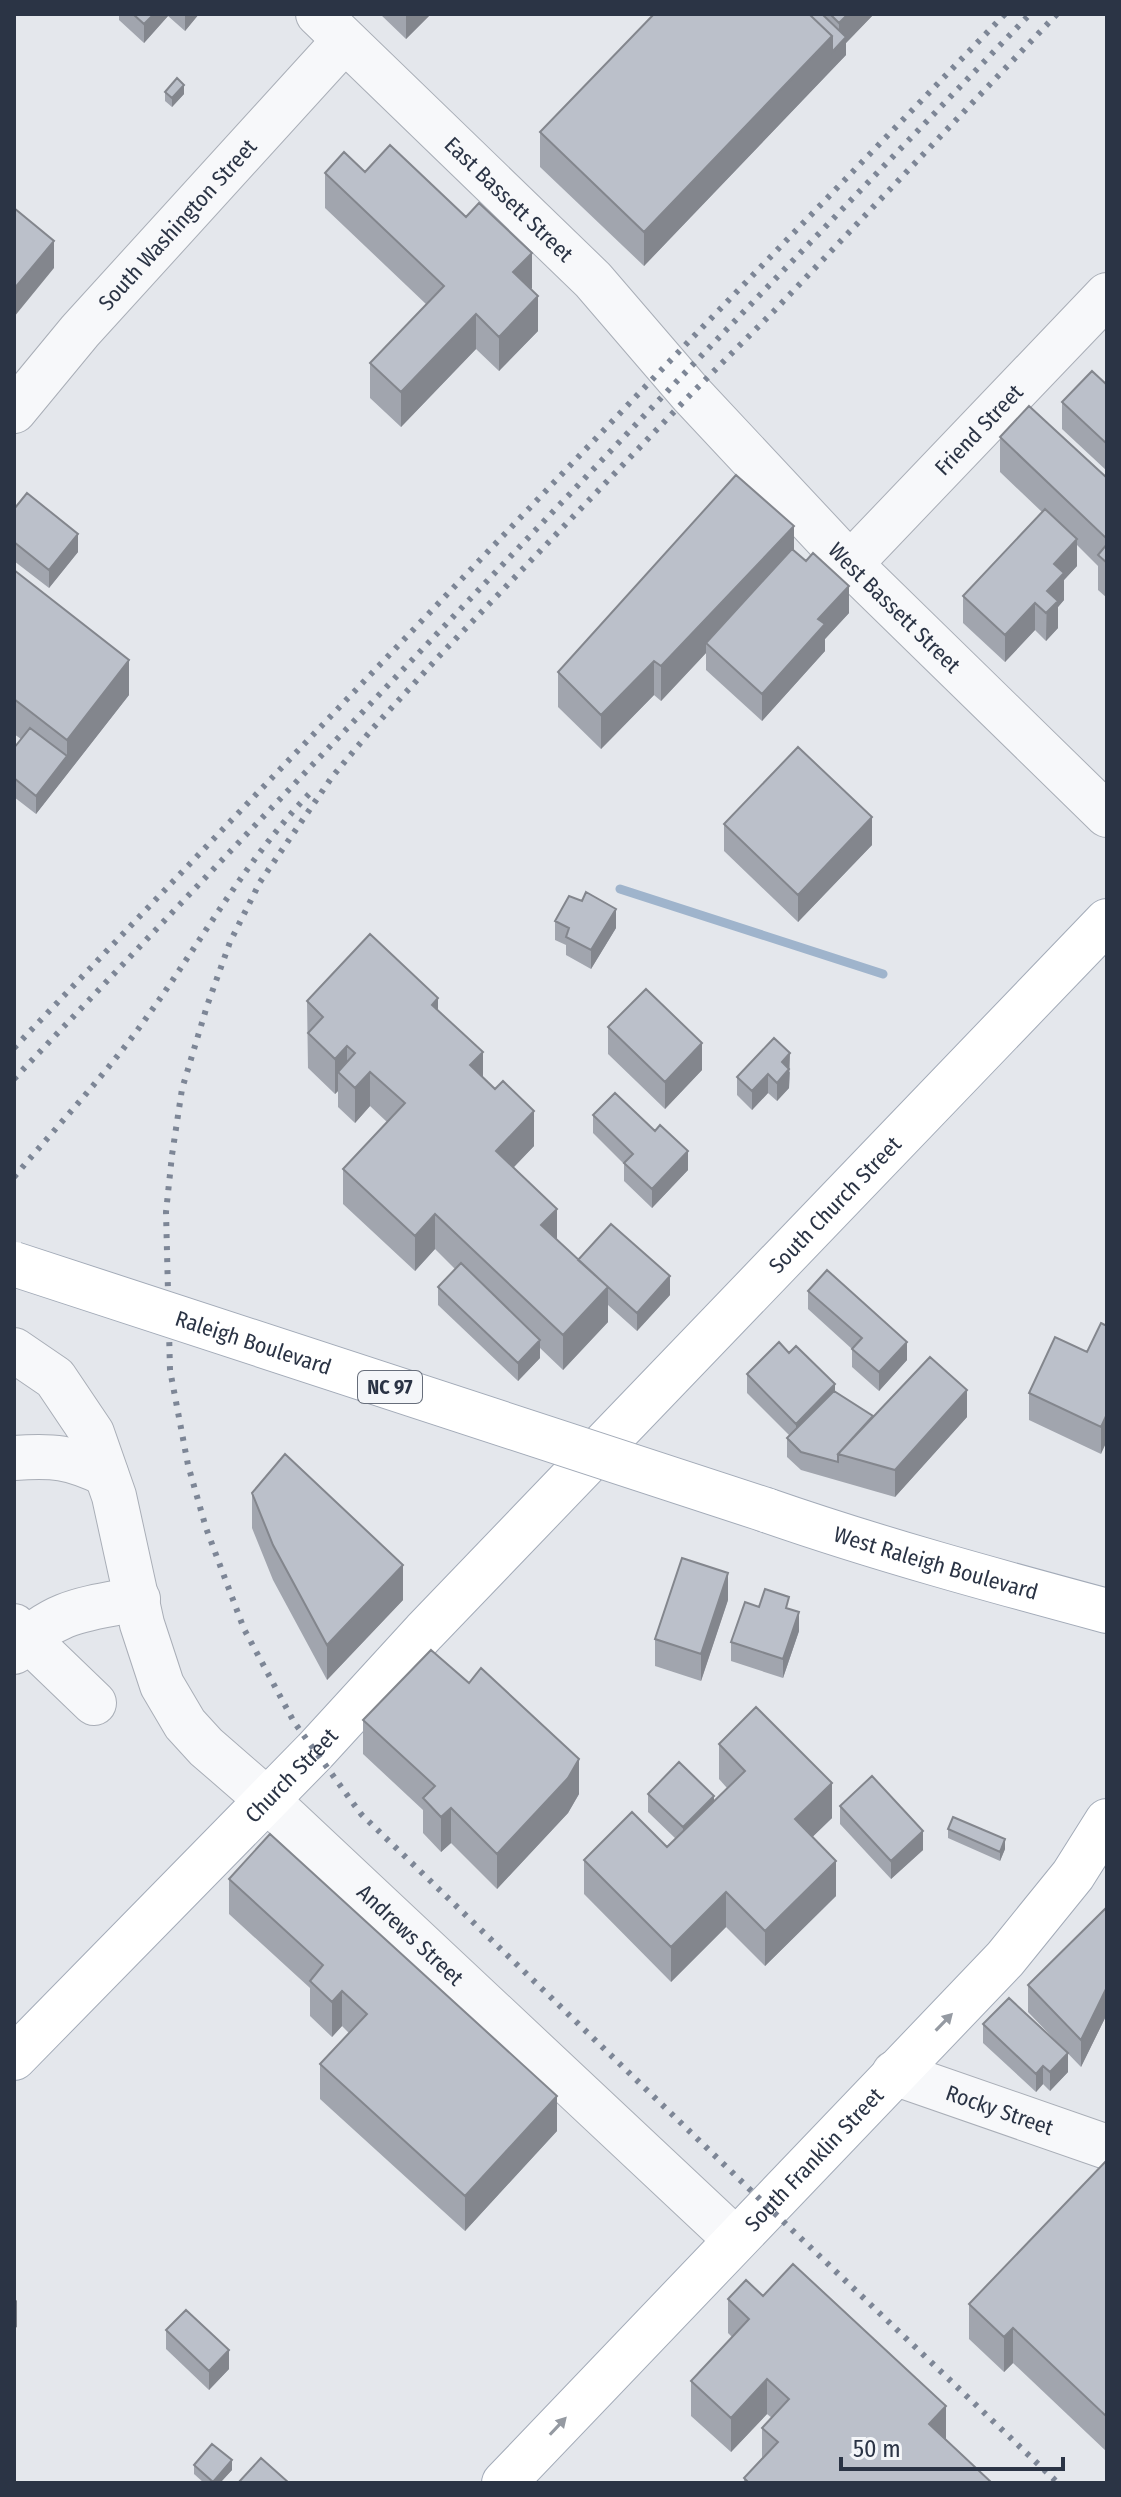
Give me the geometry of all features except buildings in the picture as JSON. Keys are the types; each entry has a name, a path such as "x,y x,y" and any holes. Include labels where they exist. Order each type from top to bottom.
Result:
{"main road":[{"name":"South Church Street","path":"563,1488 1107,921"},
{"name":"Raleigh Boulevard","path":"14,1264 766,1510"},
{"name":"Church Street","path":"14,2058 315,1751 563,1488"},
{"name":"West Raleigh Boulevard","path":"766,1510 834,1534 989,1580 1107,1611"},
{"name":"South Franklin Street","path":"504,2483 1005,1959 1073,1875 1107,1821"}],"street":[{"name":"East Bassett Street","path":"331,27 593,280 691,394"},
{"name":"South Washington Street","path":"14,411 331,27"},
{"name":"Friend Street","path":"850,564 1107,295"},
{"name":"West Bassett Street","path":"691,394 850,564 1107,815"},
{"name":"Andrews Street","path":"14,1350 55,1378 92,1433 114,1496 142,1624 162,1685 185,1724 206,1747 266,1799 735,2239"},
{"path":"14,1458 44,1456 73,1459 106,1474"},
{"path":"94,1703 18,1639 72,1611 138,1599"},
{"name":"Rocky Street","path":"894,2073 1107,2147"}],"waterway":[{"path":"620,889 883,974"}],"railway":[{"path":"14,1048 1005,14"},
{"path":"14,1079 1030,14"},
{"path":"1057,14 443,652 332,777 260,882 230,942 182,1089 166,1212 170,1370 188,1465 206,1528 244,1629 294,1722 361,1814 1058,2483"},
{"path":"14,1177 132,1038 244,874 309,794"}]}
